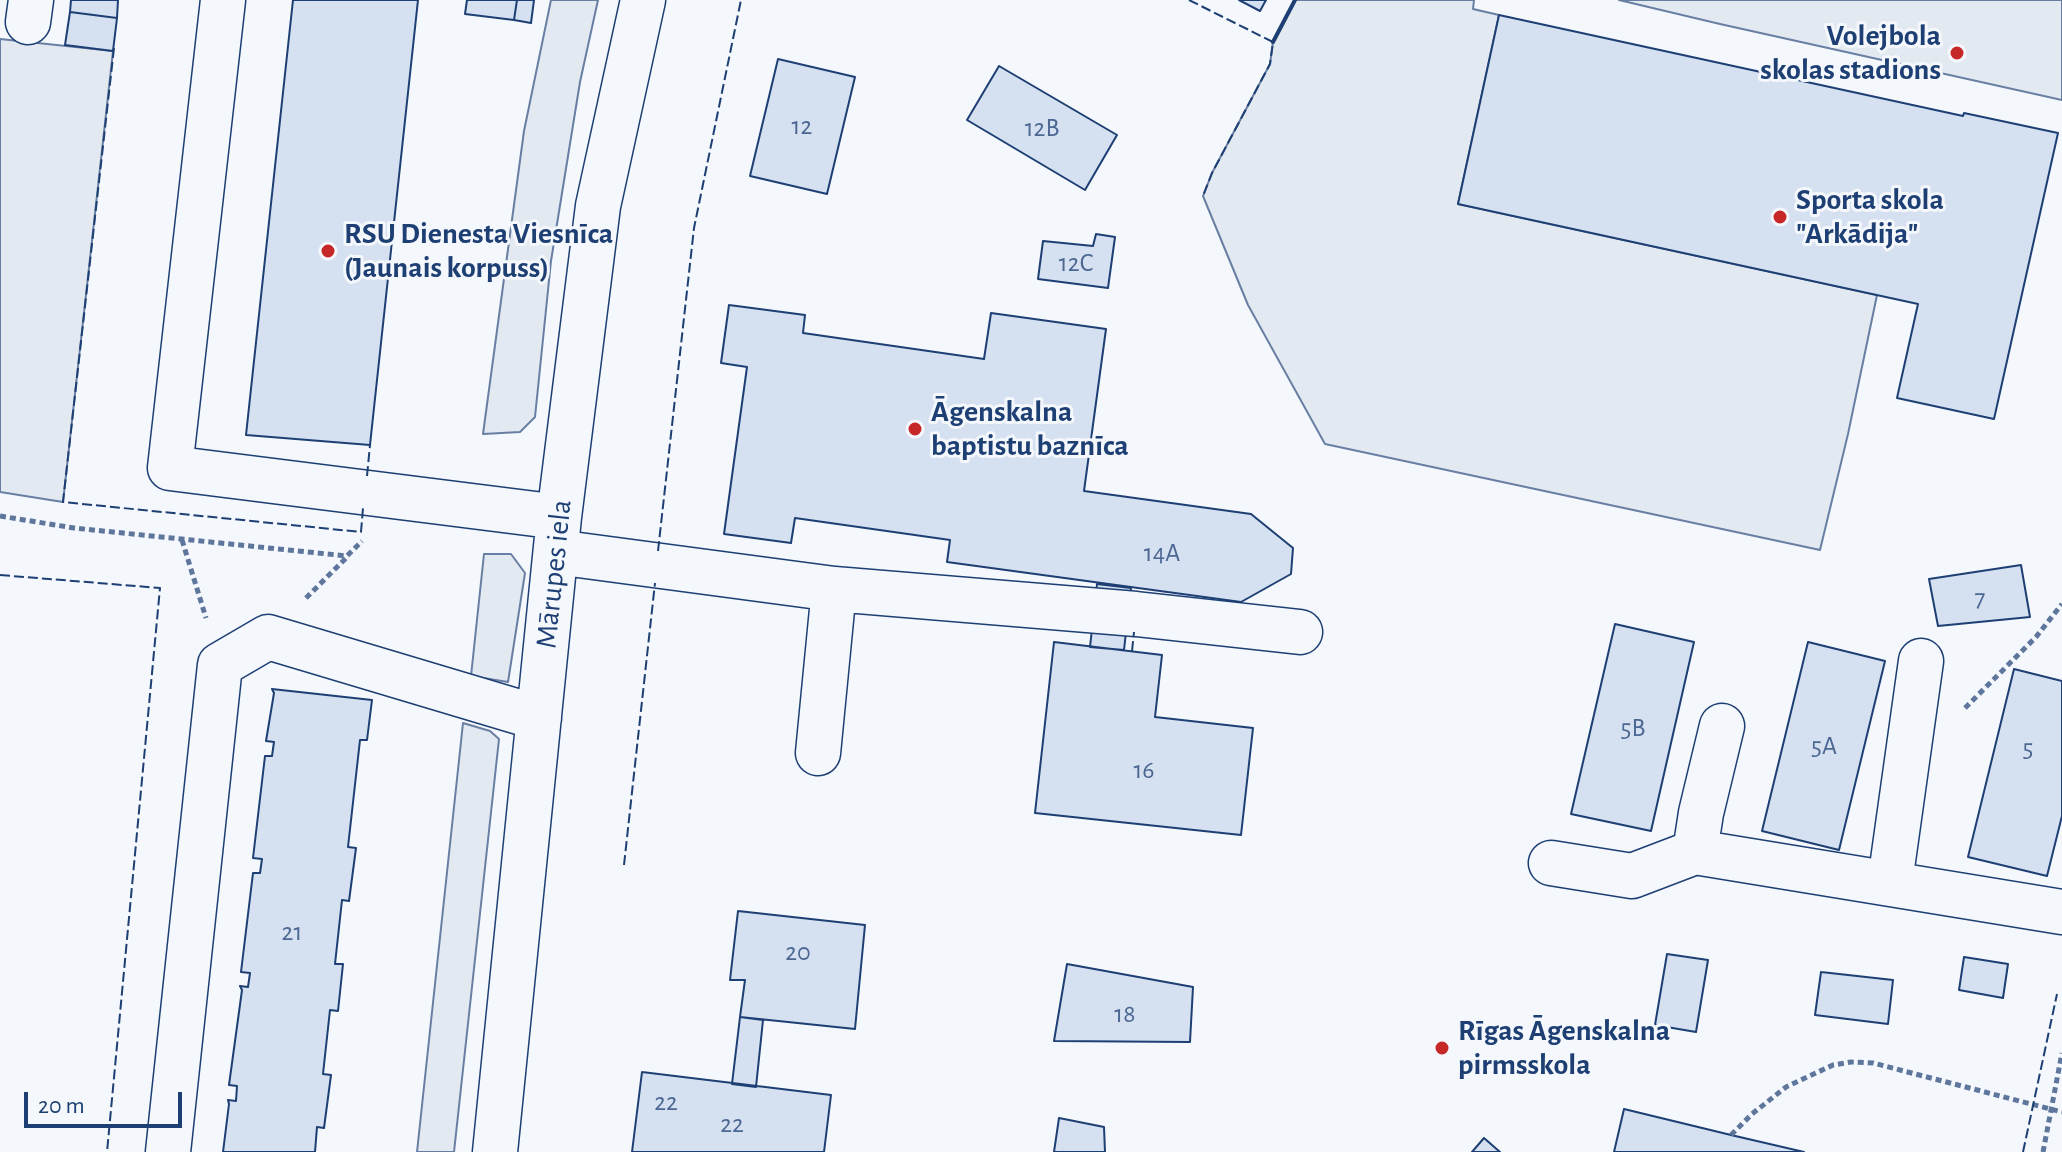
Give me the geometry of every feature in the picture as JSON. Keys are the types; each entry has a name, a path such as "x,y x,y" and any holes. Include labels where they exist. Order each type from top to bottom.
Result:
{"street":[{"path":"223,0 170,468 403,497 558,534 834,589 1136,614 1300,632"},
{"name":"Mārupes iela","path":"495,1152 558,534 598,206 643,0"},
{"path":"818,753 834,589"},
{"path":"168,1152 220,665 268,637 539,718"},
{"path":"1890,882 1921,661"},
{"path":"1695,852 1722,726"},
{"path":"1551,863 1632,876 1695,852 2062,912"}],"path":[{"path":"0,516 74,528 347,556 403,497"},
{"path":"181,540 220,665"},
{"path":"1908,752 1971,703 2036,637 2062,604"},
{"path":"2043,1152 2062,1053"},
{"path":"1731,1135 1786,1087 1833,1065 1851,1062 1873,1063 2062,1112"}],"shaded area":[{"path":"551,0 598,0 580,82 551,261 535,417 520,432 483,434 524,131"},
{"path":"1295,0 1474,0 1473,9 1499,15 1458,204 1877,295 1820,550 1325,444 1248,305 1203,196 1270,64 1273,42"},
{"name":"Volejbola skolas stadions","path":"1619,0 2062,0 2062,100 1720,24"},
{"path":"0,39 113,51 63,502 0,492"},
{"path":"484,554 511,554 525,573 508,682 471,676"},
{"path":"463,723 490,731 499,739 454,1152 417,1152"}],"building":[{"path":"71,0 118,0 117,18 70,12"},
{"name":"RSU Dienesta Viesnīca (Jaunais korpuss)","path":"293,0 418,0 370,445 246,435"},
{"path":"467,0 517,0 514,20 465,14"},
{"path":"517,0 534,0 531,23 514,20"},
{"path":"1239,0 1266,0 1260,11"},
{"path":"70,12 117,18 113,51 65,45"},
{"name":"Sporta skola \"Arkādija\"","path":"1499,15 1963,116 1964,113 2058,133 1994,419 1897,398 1918,304 1458,204"},
{"path":"778,59 855,77 827,194 750,176"},
{"path":"999,66 1117,135 1085,190 967,120"},
{"path":"1096,234 1115,237 1108,288 1038,279 1043,241 1093,246"},
{"name":"Āgenskalna baptistu baznīca","path":"729,305 805,315 803,333 984,359 991,313 1106,329 1084,491 1251,514 1293,548 1291,574 1241,602 947,562 950,540 795,518 791,543 724,534 747,367 721,363"},
{"path":"2021,565 2030,617 1938,626 1929,579"},
{"path":"1097,584 1131,588 1124,650 1090,647"},
{"path":"1615,624 1694,642 1651,831 1571,814"},
{"path":"1054,642 1162,655 1155,717 1253,728 1241,835 1035,813"},
{"path":"1808,642 1885,661 1839,850 1762,831"},
{"path":"2014,669 2062,681 2062,816 2047,876 1968,857"},
{"path":"272,689 372,700 367,740 360,740 348,847 356,848 349,901 342,900 335,964 343,964 338,1011 330,1010 323,1074 331,1075 324,1128 317,1127 315,1152 223,1152 228,1100 236,1101 237,1086 229,1085 242,990 240,986 248,987 250,973 241,972 253,873 260,873 262,859 253,858 265,756 272,756 274,742 266,741 274,693"},
{"path":"738,911 865,925 855,1029 740,1017 745,980 730,980"},
{"path":"1667,954 1708,960 1696,1032 1655,1025"},
{"path":"1964,957 2008,964 2003,998 1959,990"},
{"path":"1067,964 1193,987 1190,1042 1054,1041"},
{"path":"1821,972 1893,980 1888,1024 1815,1015"},
{"path":"740,1017 763,1020 756,1087 732,1084"},
{"path":"642,1072 831,1095 824,1152 632,1152"},
{"path":"1624,1109 1731,1135 1804,1152 1614,1152"},
{"path":"1059,1118 1104,1127 1105,1152 1054,1152"},
{"path":"1484,1138 1500,1152 1472,1152"}],"fence":[{"path":"658,551 694,228 741,0"},
{"path":"1189,0 1273,42 1270,64 1203,196"},
{"path":"114,48 63,502 361,532 363,508"},
{"path":"367,476 370,445"},
{"path":"0,575 160,588 107,1152"},
{"path":"624,865 655,583"},
{"path":"1132,651 1134,632"},
{"path":"2023,1152 2057,994"}],"wall":[{"path":"1273,42 1295,0"}],"place":[{"name":"Volejbola skolas stadions","path":"1957,53"},
{"name":"Sporta skola \"Arkādija\"","path":"1780,217"},
{"name":"RSU Dienesta Viesnīca (Jaunais korpuss)","path":"328,251"},
{"name":"Āgenskalna baptistu baznīca","path":"915,429"},
{"name":"Rīgas Āgenskalna pirmsskola","path":"1442,1048"}]}
